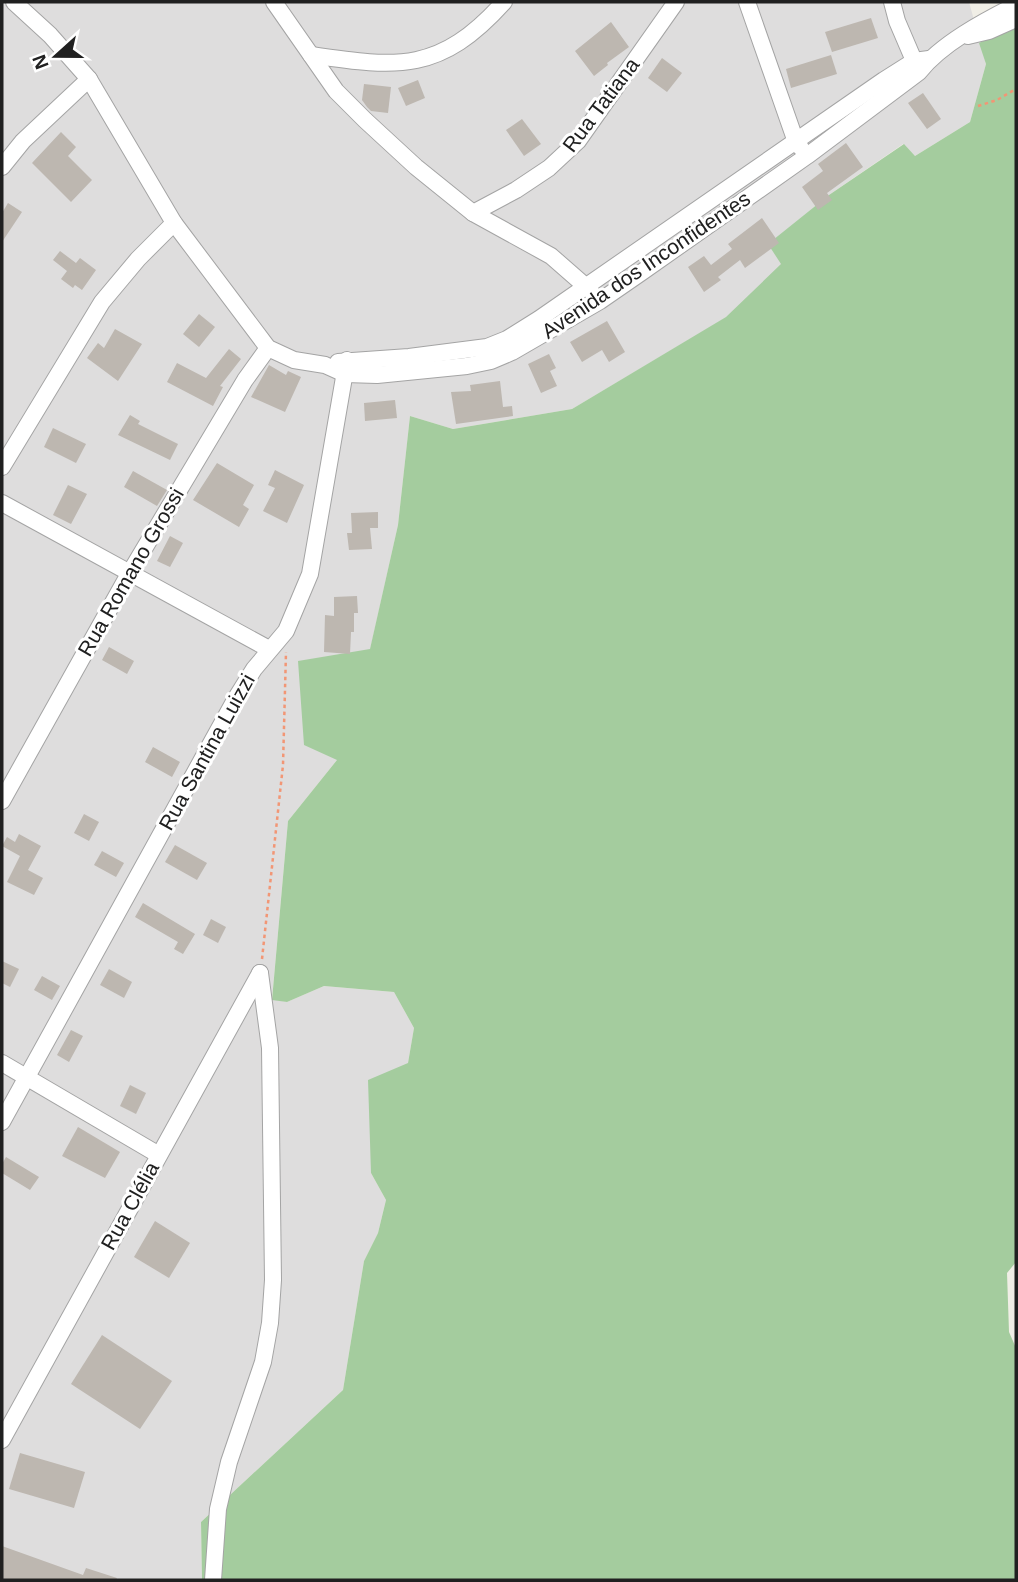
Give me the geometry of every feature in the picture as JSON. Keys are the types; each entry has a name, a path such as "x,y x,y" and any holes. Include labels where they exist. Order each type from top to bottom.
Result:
{"street":[{"path":"14,2 50,35 89,79 174,223 268,348"},
{"path":"274,2 336,91 416,167 473,213 551,256 600,301"},
{"path":"311,55 364,63 388,64 416,60 441,53 467,38 503,2"},
{"name":"Rua Tatiana","path":"473,213 516,190 549,168 578,141 676,2"},
{"path":"747,2 796,142 807,156"},
{"path":"892,2 897,21 921,64"},
{"name":"Avenida dos Inconfidentes","path":"346,367 487,347 507,339 796,142 921,64 985,20 1016,5"},
{"name":"Avenida dos Inconfidentes","path":"962,37 989,31 1016,19"},
{"name":"Avenida dos Inconfidentes","path":"268,348 294,360 346,367 377,375 491,361 541,336 600,301 807,156 921,64"},
{"path":"2,167 23,141 89,79"},
{"path":"2,467 102,302 138,259 174,223"},
{"name":"Rua Romano Grossi","path":"2,801 129,574 245,380 268,348"},
{"name":"Rua Santina Luizzi","path":"2,1122 236,698 269,649 286,631 310,574 346,367"},
{"path":"2,503 269,649"},
{"path":"213,1580 218,1509 229,1462 264,1362 270,1312 273,1228 270,1048 260,974"},
{"name":"Rua Clélia","path":"2,1440 260,974"},
{"path":"2,1063 159,1155"}],"path":[{"path":"978,106 997,100 1016,89"},
{"path":"260,974 283,765 286,631"}],"shaded area":[{"path":"2,2 969,2 986,64 970,122 915,156 903,144 829,195 769,244 782,264 727,317 572,409 453,429 410,416 398,525 370,650 337,760 288,821 272,999 287,1002 324,986 394,992 414,1028 408,1063 371,1173 386,1200 378,1233 364,1261 343,1390 201,1522 202,1580 2,1580"}],"green space":[{"path":"1016,24 1016,1262 1007,1273 1009,1332 1016,1348 1016,1580 202,1580 201,1522 343,1390 364,1261 378,1233 386,1200 371,1173 368,1080 408,1063 414,1028 394,992 324,986 287,1002 272,1000 288,821 337,760 304,745 298,661 370,649 398,525 410,416 453,429 572,409 726,317 781,264 768,244 829,195 904,144 915,156 970,122 986,64 979,43"}],"building":[{"path":"871,18 878,38 832,52 825,32"},
{"path":"611,22 629,47 594,76 575,51"},
{"path":"831,55 837,74 791,88 786,69"},
{"path":"662,58 682,73 667,92 648,78"},
{"path":"418,80 425,98 406,106 398,88"},
{"path":"364,84 391,87 388,113 371,111 367,107 362,100"},
{"path":"923,93 941,119 927,129 908,103"},
{"path":"522,119 541,144 524,156 506,130"},
{"path":"61,132 76,147 68,156 92,180 71,202 32,163"},
{"path":"846,143 863,167 827,193 832,200 818,210 802,187 823,171 818,164"},
{"path":"8,203 22,212 2,242 2,213"},
{"path":"762,218 779,243 745,268 740,260 718,277 721,280 704,292 688,267 704,256 711,265 732,249 728,244"},
{"path":"60,251 76,263 80,258 96,270 82,290 75,285 73,288 61,279 67,271 53,260"},
{"path":"199,314 215,327 199,347 183,334"},
{"path":"607,321 625,352 609,362 602,350 582,362 570,342"},
{"path":"115,329 142,344 118,381 87,358 98,343 104,348"},
{"path":"229,349 241,359 220,386 223,387 213,406 167,382 177,363 206,378"},
{"path":"549,354 556,368 550,371 557,386 541,393 528,364"},
{"path":"269,365 286,375 288,371 301,377 285,412 251,397"},
{"path":"500,381 503,407 512,406 513,416 456,424 451,392 471,391 470,385"},
{"path":"395,400 397,418 365,421 364,403"},
{"path":"130,415 140,421 138,424 178,444 170,460 118,435"},
{"path":"53,428 86,444 76,463 44,447"},
{"path":"217,463 254,485 243,505 249,509 239,527 193,500"},
{"path":"275,470 304,485 287,523 263,511 275,488 268,485"},
{"path":"133,471 167,490 157,506 124,487"},
{"path":"68,485 87,494 71,524 53,515"},
{"path":"378,512 378,528 370,528 372,549 349,550 347,533 352,533 351,513"},
{"path":"170,536 183,543 170,567 157,561"},
{"path":"357,596 358,613 354,613 350,654 324,652 325,615 334,616 334,597"},
{"path":"109,647 134,661 127,674 102,660"},
{"path":"153,747 180,762 172,777 145,762"},
{"path":"84,814 99,822 89,841 74,833"},
{"path":"19,834 41,846 28,870 43,878 34,895 7,882 20,856 2,846 7,837 15,842"},
{"path":"175,845 207,863 197,880 165,862"},
{"path":"102,851 124,863 116,877 94,865"},
{"path":"143,903 195,934 183,954 174,949 178,942 135,917"},
{"path":"211,919 226,927 218,943 203,935"},
{"path":"2,961 19,969 10,987 2,983"},
{"path":"109,969 132,982 124,998 100,985"},
{"path":"42,976 60,986 52,1000 34,990"},
{"path":"71,1030 83,1036 69,1062 57,1055"},
{"path":"130,1085 146,1093 136,1114 120,1106"},
{"path":"78,1127 120,1152 105,1178 62,1156"},
{"path":"6,1157 39,1177 30,1190 2,1173 2,1164"},
{"path":"155,1221 190,1243 169,1278 134,1257"},
{"path":"102,1335 172,1381 140,1429 71,1384"},
{"path":"20,1453 85,1472 74,1508 9,1489"},
{"path":"2,1546 83,1575 86,1568 117,1578 2,1580"}]}
